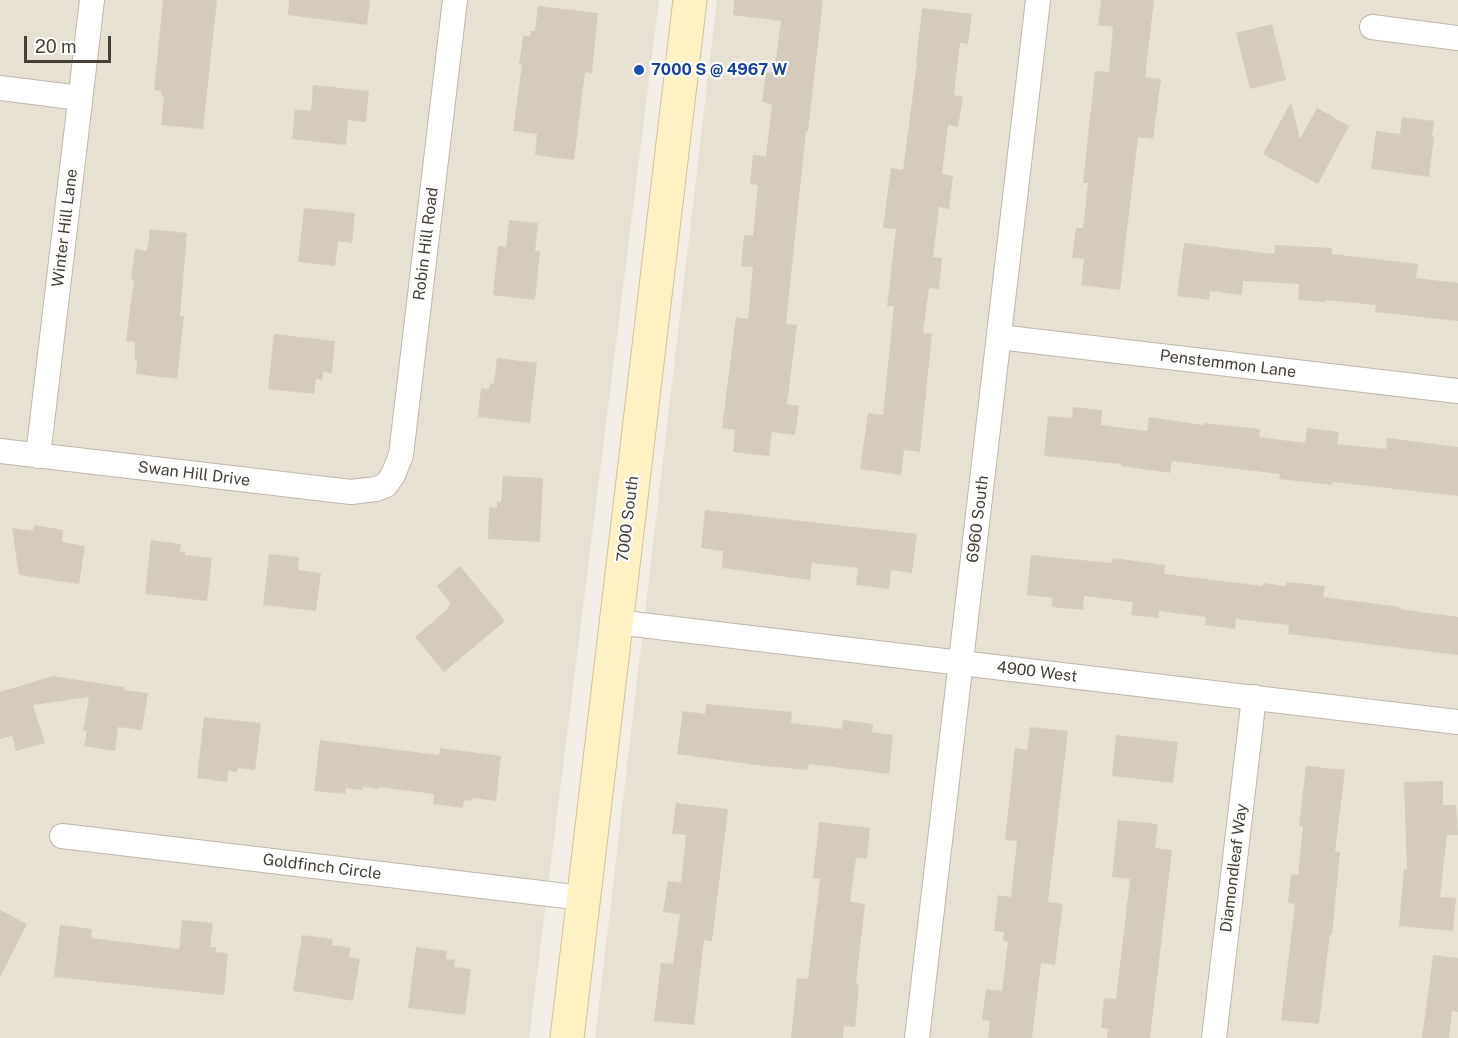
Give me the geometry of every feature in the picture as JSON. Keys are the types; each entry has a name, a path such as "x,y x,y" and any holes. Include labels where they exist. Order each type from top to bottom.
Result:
{"street":[{"name":"Winter Hill Lane","path":"38,456 92,0"},
{"name":"Robin Hill Road","path":"386,484 393,475 401,455 455,0"},
{"name":"7000 South","path":"567,1038 690,0"},
{"name":"6960 South","path":"917,1038 1038,0"},
{"path":"1372,27 1458,38"},
{"path":"0,88 80,98"},
{"name":"Penstemmon Lane","path":"999,337 1458,391"},
{"name":"Swan Hill Drive","path":"0,451 351,492 376,489 386,484"},
{"name":"4900 West","path":"616,622 1458,722"},
{"name":"Diamondleaf Way","path":"1214,1038 1254,697"},
{"name":"Goldfinch Circle","path":"62,836 583,898"}],"shaded area":[{"path":"0,0 659,0 529,1038 0,1038"},
{"path":"717,0 1458,0 1458,1038 595,1038"}],"building":[{"path":"163,0 217,0 203,129 161,125 164,96 161,96 161,91 154,90"},
{"path":"289,0 370,0 367,25 288,15"},
{"path":"734,0 823,0 808,131 806,131 786,324 797,325 787,404 799,406 795,435 772,432 769,456 733,452 735,430 722,428 736,317 748,319 753,267 741,266 744,235 753,236 758,185 750,184 753,155 766,156 772,104 762,102 766,72 774,73 781,21 733,15"},
{"path":"1101,0 1154,0 1145,77 1161,79 1153,139 1138,137 1120,290 1081,285 1084,259 1072,258 1076,228 1083,228 1088,183 1083,183 1095,71 1109,72 1113,27 1098,25"},
{"path":"538,6 598,13 592,73 585,72 574,160 535,155 537,134 513,131 522,65 519,64 523,36 530,36 531,31 535,31"},
{"path":"922,8 972,14 968,44 960,43 954,95 963,97 958,127 948,125 942,174 953,176 949,209 939,207 933,257 942,258 939,289 929,288 923,333 932,334 920,452 904,450 901,475 860,469 868,413 883,415 894,306 887,306 896,229 883,228 891,168 903,170"},
{"path":"1272,24 1286,80 1250,89 1236,33"},
{"path":"313,85 369,91 366,122 348,120 346,145 292,139 295,109 311,111"},
{"path":"1291,102 1300,139 1317,108 1349,126 1318,184 1263,154"},
{"path":"1402,117 1434,121 1429,177 1371,169 1376,131 1400,134"},
{"path":"304,208 355,213 352,243 338,241 335,266 298,262"},
{"path":"509,220 538,223 535,251 540,251 535,300 493,295 498,246 506,247"},
{"path":"150,229 187,233 180,316 184,316 177,379 136,374 135,342 126,341 134,280 131,279 135,249 147,251"},
{"path":"1184,243 1274,254 1275,245 1332,248 1332,254 1418,264 1416,278 1458,283 1458,321 1375,312 1376,305 1298,300 1299,284 1243,281 1242,295 1210,291 1209,300 1177,296"},
{"path":"274,334 335,341 332,373 323,372 322,380 316,379 314,394 268,389"},
{"path":"497,358 537,363 530,423 478,417 481,388 489,389 490,383 494,384"},
{"path":"1073,407 1102,410 1101,425 1147,431 1149,417 1204,425 1204,423 1260,429 1259,437 1305,443 1307,428 1339,432 1337,444 1386,449 1387,438 1458,447 1458,496 1333,482 1332,485 1279,479 1280,474 1172,461 1170,473 1121,466 1121,464 1044,456 1048,416 1072,418"},
{"path":"503,476 543,478 540,542 488,539 489,507 497,508 497,501 501,502"},
{"path":"705,510 917,534 912,573 891,570 889,589 856,585 858,568 812,563 810,580 722,568 723,551 701,548"},
{"path":"34,525 63,530 62,542 85,546 79,584 19,575 12,528 33,531"},
{"path":"151,540 181,544 180,552 185,552 185,555 212,558 207,601 145,594"},
{"path":"269,554 299,557 298,570 321,573 316,611 263,605"},
{"path":"1031,555 1112,563 1113,558 1165,565 1164,574 1263,586 1263,583 1286,586 1287,582 1325,586 1323,597 1458,617 1458,655 1288,634 1289,625 1236,619 1235,629 1205,625 1206,617 1159,611 1159,618 1131,615 1133,602 1084,596 1083,610 1052,607 1052,598 1027,595"},
{"path":"460,566 505,621 444,672 415,637 448,609 447,607 451,604 437,586"},
{"path":"53,676 148,693 142,730 118,727 115,751 84,746 87,730 83,731 89,697 33,705 45,743 16,751 12,736 0,739 0,692"},
{"path":"706,704 792,712 791,723 842,729 843,720 873,724 872,732 893,735 889,774 809,764 808,770 677,754 683,711 705,714"},
{"path":"204,717 261,723 255,770 238,768 237,772 228,771 227,782 197,778"},
{"path":"1030,727 1068,731 1048,902 1063,904 1055,965 1041,963 1032,1038 988,1038 990,1021 982,1020 986,989 1002,991 1008,942 1003,941 1004,932 994,931 998,895 1011,897 1017,841 1005,840 1015,748 1027,750"},
{"path":"1116,735 1178,742 1173,783 1112,776"},
{"path":"320,740 439,755 440,748 501,756 496,801 472,798 471,801 464,800 463,808 433,804 434,794 379,787 379,789 363,787 363,790 346,788 345,794 314,791"},
{"path":"1306,766 1345,770 1335,851 1340,852 1332,935 1330,934 1319,1024 1281,1020 1295,904 1288,903 1291,874 1298,875 1303,827 1299,826"},
{"path":"1443,781 1443,805 1456,805 1458,835 1447,835 1440,897 1456,898 1453,931 1399,926 1404,869 1407,870 1404,782"},
{"path":"676,803 728,809 712,941 704,940 694,1025 654,1021 661,963 673,964 680,914 663,912 668,881 681,883 686,835 672,834"},
{"path":"1118,820 1158,824 1155,848 1172,850 1150,1038 1107,1038 1108,1029 1101,1028 1104,998 1116,999 1130,879 1112,877"},
{"path":"819,822 870,828 867,859 856,858 850,902 865,904 856,984 859,985 855,1027 844,1026 843,1038 791,1038 797,978 808,979 820,879 813,878"},
{"path":"0,910 27,924 0,977"},
{"path":"182,920 213,923 210,947 216,947 216,952 228,953 224,995 54,977 60,925 92,929 91,938 179,949"},
{"path":"302,935 333,939 332,945 351,948 349,957 360,959 353,1001 293,991"},
{"path":"416,947 447,951 446,959 455,960 454,967 471,969 465,1015 408,1008"},
{"path":"1433,955 1458,958 1458,1012 1452,1011 1449,1038 1422,1038"}],"place":[{"name":"7000 S @ 4967 W","path":"639,70"}]}
